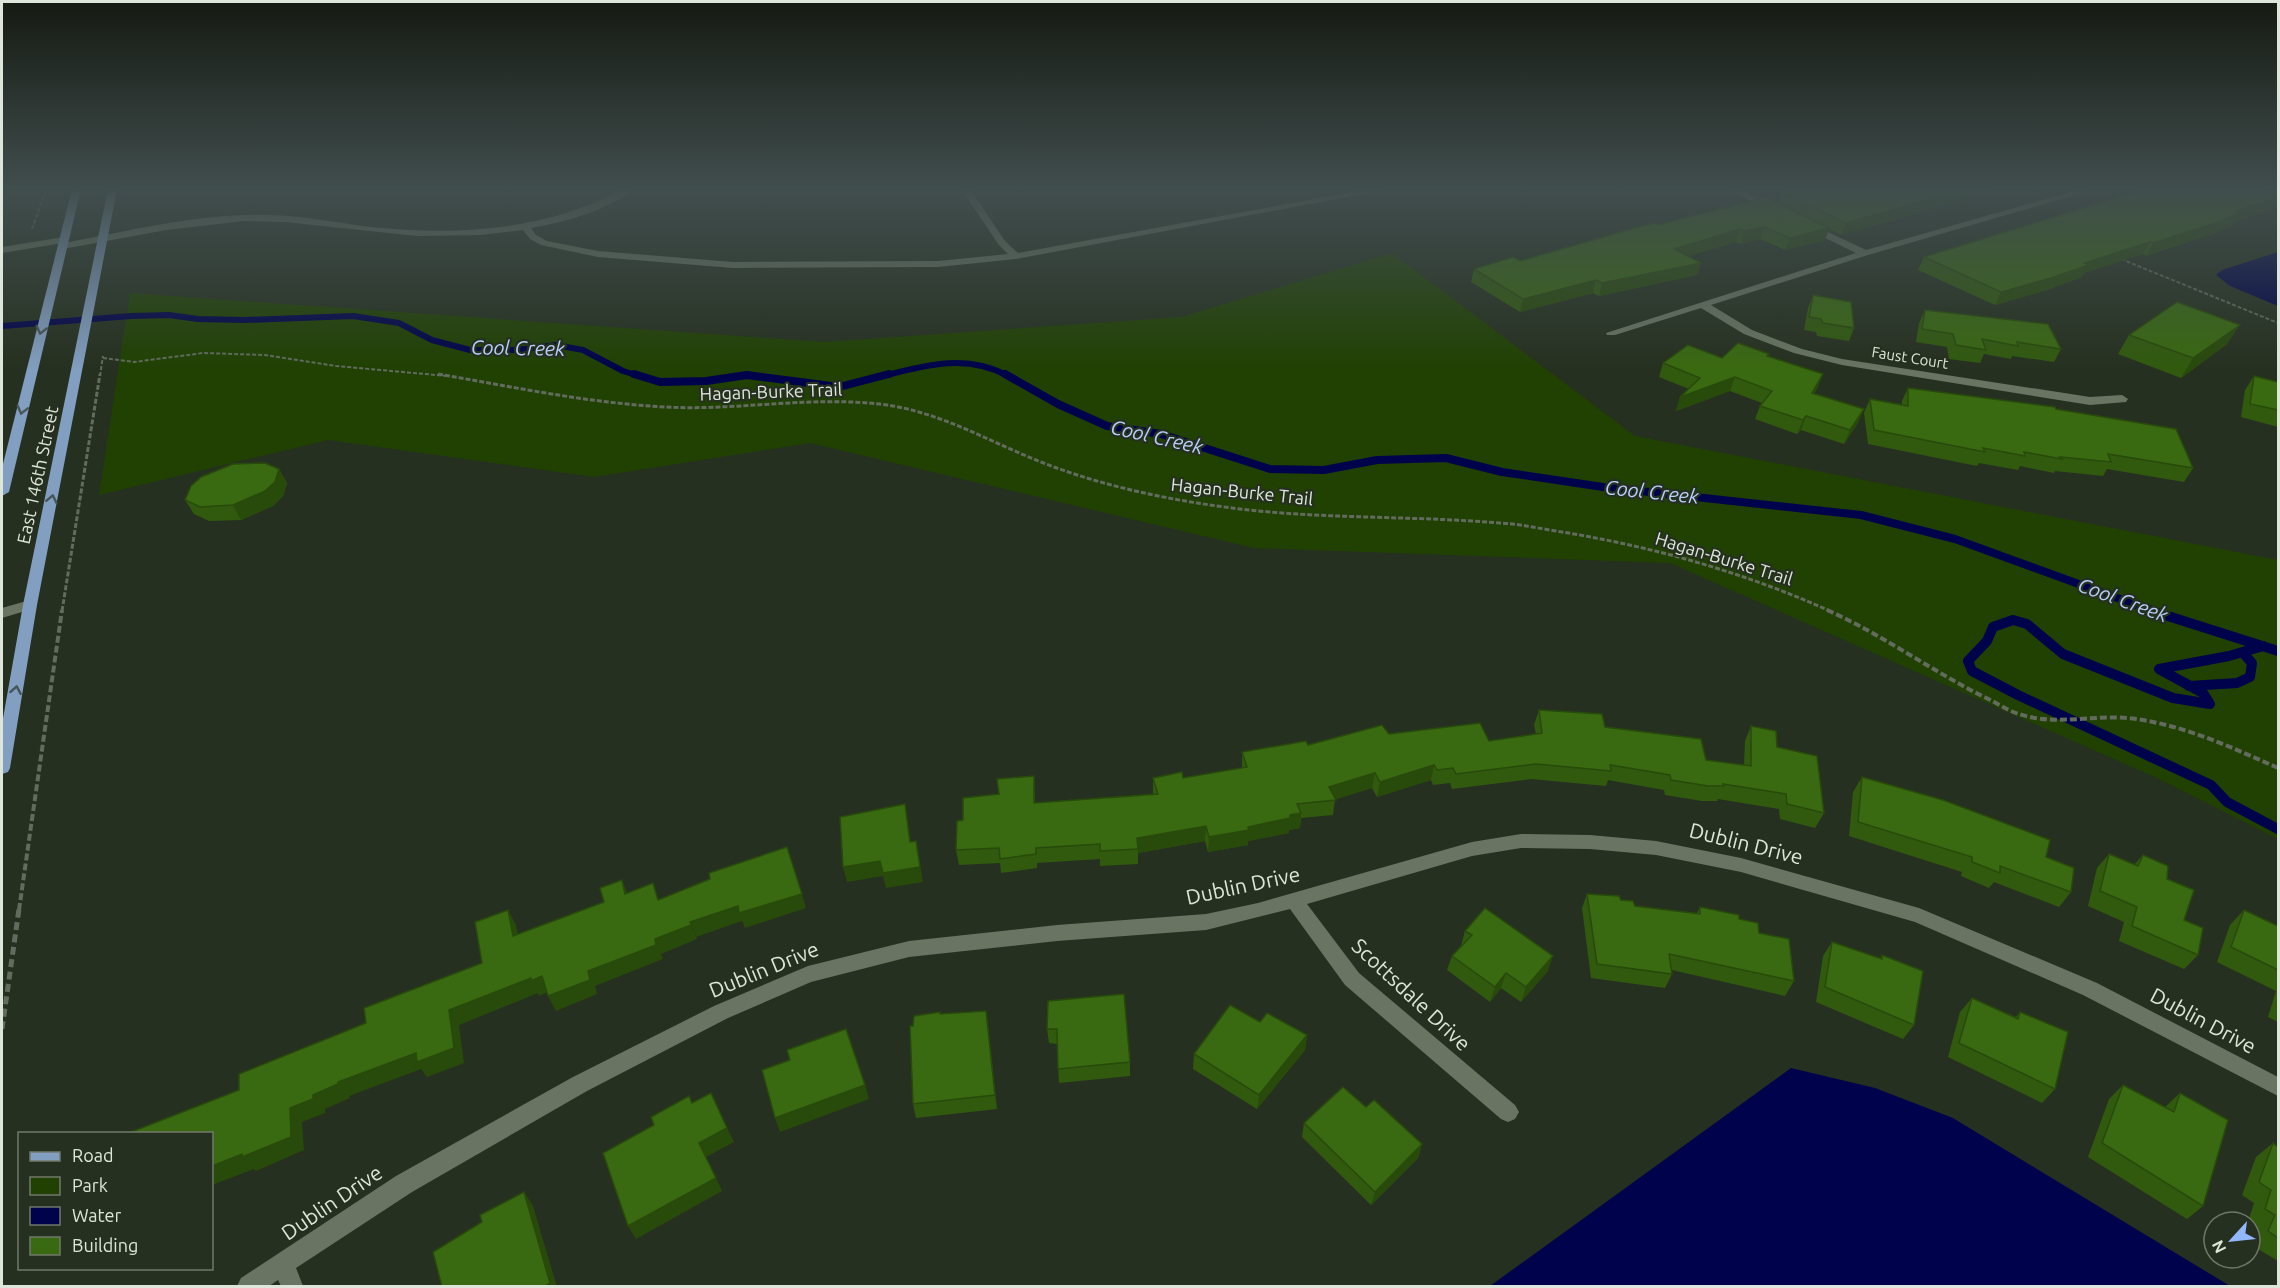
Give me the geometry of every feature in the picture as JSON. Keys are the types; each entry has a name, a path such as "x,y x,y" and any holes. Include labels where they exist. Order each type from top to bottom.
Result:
{"main road":[{"name":"East 146th Street","path":"2,492 62,249"},
{"name":"East 146th Street","path":"2,768 30,605 101,249"}],"street":[{"path":"2,261 47,249"},
{"path":"568,249 733,265 811,266 938,264 1016,256 1053,249"},
{"path":"1009,249 1016,256"},
{"path":"1859,249 1865,252"},
{"path":"1611,333 1875,249"},
{"name":"Faust Court","path":"1703,305 1748,332 1775,344 1842,362 2090,401 2122,399"},
{"path":"2,613 30,605"},
{"name":"Dublin Drive","path":"249,1287 404,1184 580,1084 721,1012 808,974 909,949 1057,933 1206,922 1294,901 1472,849 1521,841 1590,842 1656,848 1741,865 1920,916 2090,988 2278,1087"},
{"name":"Scottsdale Drive","path":"1294,901 1352,979 1508,1112"},
{"path":"284,1264 292,1287"}],"path":[{"path":"2113,255 2278,323"},
{"path":"2,1029 58,634 104,347"},
{"name":"Hagan-Burke Trail","path":"103,358 134,362 203,353 266,354 336,366 424,372 587,399 664,407 713,408 861,403 909,408 932,415 1066,471 1159,497 1252,510 1503,523 1606,539 1670,554 1787,592 1845,618 1893,644 1945,677 2019,714 2053,720 2104,717 2136,719 2181,729 2278,768"}],"green space":[{"path":"1392,253 1635,436 2278,560 2278,839 2157,778 1670,563 1254,548 810,443 594,477 328,440 99,495 130,293 824,342 1181,317"}],"water":[{"path":"2278,252 2278,306 2230,286 2216,275 2222,270"},
{"path":"1791,1068 1875,1088 1953,1118 2230,1286 1490,1286"}],"building":[{"path":"1561,249 1674,249 1701,263 1602,283 1596,280 1523,299 1474,269 1513,257 1520,261"},
{"path":"1950,249 2128,249 2084,263 2089,265 2051,278 2001,292 1924,257"},
{"path":"1813,295 1851,302 1854,328 1823,323 1821,319 1809,317"},
{"path":"2177,302 2240,325 2193,358 2129,335"},
{"path":"1925,310 2048,324 2061,349 2017,342 2018,346 1982,339 1986,350 1956,345 1953,334 1922,329"},
{"path":"1738,343 1769,354 1767,356 1823,374 1812,393 1864,409 1850,430 1806,416 1803,420 1760,406 1772,391 1735,377 1680,397 1700,378 1663,363 1688,345 1722,358"},
{"path":"2254,376 2278,382 2278,410 2250,404"},
{"path":"1908,388 2055,407 2176,429 2193,468 2108,454 2111,462 2060,457 2062,459 2024,452 2025,456 1983,448 1985,452 1874,430 1870,399 1908,406"},
{"path":"265,463 279,469 275,482 265,491 233,505 200,507 185,500 191,486 201,477 233,464"},
{"path":"1539,710 1602,714 1605,727 1701,739 1706,760 1751,766 1751,726 1776,731 1777,747 1817,756 1824,813 1787,804 1786,794 1723,784 1724,786 1708,786 1671,780 1670,775 1610,765 1611,771 1536,764 1456,774 1453,768 1437,770 1434,765 1380,782 1375,773 1329,787 1336,800 1297,804 1301,813 1290,815 1290,818 1248,827 1249,830 1209,837 1206,826 1137,838 1138,849 1100,851 1100,844 1036,848 1036,854 1000,859 999,848 956,850 957,821 963,820 963,798 999,794 997,779 1034,776 1034,803 1158,794 1153,778 1182,772 1183,778 1247,767 1242,752 1306,741 1308,745 1382,725 1389,734 1480,723 1489,741 1542,733"},
{"path":"1862,777 1943,800 2050,840 2046,857 2074,868 2071,892 2000,866 2000,873 1972,862 1972,857 1858,822"},
{"path":"905,804 910,842 916,841 920,867 883,873 880,861 843,867 840,817"},
{"path":"787,847 802,894 739,913 738,906 690,922 691,925 655,939 656,945 588,971 590,980 548,996 542,976 531,981 531,978 449,1010 454,1048 417,1062 416,1053 338,1082 313,1095 313,1099 290,1108 291,1137 242,1157 242,1154 213,1166 213,1132 131,1132 239,1090 239,1074 366,1023 364,1008 482,963 475,922 508,910 513,936 604,902 600,888 622,880 625,894 653,883 658,900 710,879 709,873"},
{"path":"2109,854 2138,866 2143,855 2168,866 2167,879 2194,890 2184,920 2203,928 2198,955 2132,926 2137,907 2100,891"},
{"path":"1587,894 1619,896 1621,900 1633,901 1635,906 1700,914 1700,907 1739,915 1739,919 1758,923 1759,933 1789,939 1794,981 1669,954 1672,974 1597,964"},
{"path":"1485,908 1553,956 1526,987 1506,973 1495,987 1452,956 1472,935 1465,931"},
{"path":"2244,910 2278,926 2278,970 2231,947"},
{"path":"1832,942 1882,959 1882,955 1923,971 1914,1025 1825,987"},
{"path":"1124,994 1130,1062 1058,1069 1057,1029 1047,1029 1048,1001"},
{"path":"1972,998 2018,1019 2020,1012 2068,1032 2055,1089 1959,1043"},
{"path":"1230,1005 1260,1022 1267,1013 1307,1035 1259,1095 1194,1054"},
{"path":"986,1011 995,1095 913,1104 910,1026 913,1026 914,1016 940,1012 940,1014"},
{"path":"846,1029 865,1085 775,1118 762,1070 790,1060 787,1050"},
{"path":"2123,1085 2174,1112 2180,1093 2228,1120 2203,1206 2102,1143"},
{"path":"1343,1087 1366,1107 1374,1100 1422,1144 1375,1192 1304,1123"},
{"path":"711,1093 727,1128 699,1143 716,1178 628,1226 603,1153 654,1125 651,1117 689,1096 692,1103"},
{"path":"2273,1143 2278,1147 2278,1238 2268,1231 2275,1215 2265,1209 2271,1190 2259,1182"},
{"path":"524,1192 550,1283 544,1287 442,1287 433,1252 482,1222 480,1215"}],"waterway":[{"name":"Cool Creek","path":"2,326 131,316 169,315 198,319 244,320 353,316 399,323 432,340 470,350 517,350 556,345 583,350 623,371 639,376"},
{"name":"Cool Creek","path":"883,376 946,363 977,365 1008,376"},
{"name":"Cool Creek","path":"634,374 660,382 706,381 747,375 839,387 889,374"},
{"name":"Cool Creek","path":"1005,374 1058,404 1107,426 1161,434 1270,469 1324,470 1377,460 1446,458 1502,472 1603,487 1861,515 1955,539 2153,611"},
{"name":"Cool Creek","path":"741,376 752,376"},
{"name":"Cool Creek","path":"2149,610 2263,646"},
{"path":"2190,686 2203,693 2210,704 2173,698 2063,654 2027,624 2013,620 1993,627 1987,641 1968,661 1972,671 2018,695 2211,785 2227,802 2278,829"},
{"path":"2190,686 2159,669 2229,656 2263,646"},
{"name":"Cool Creek","path":"2263,646 2278,651"},
{"path":"2190,686 2237,683 2250,677 2252,663 2243,653"}]}
